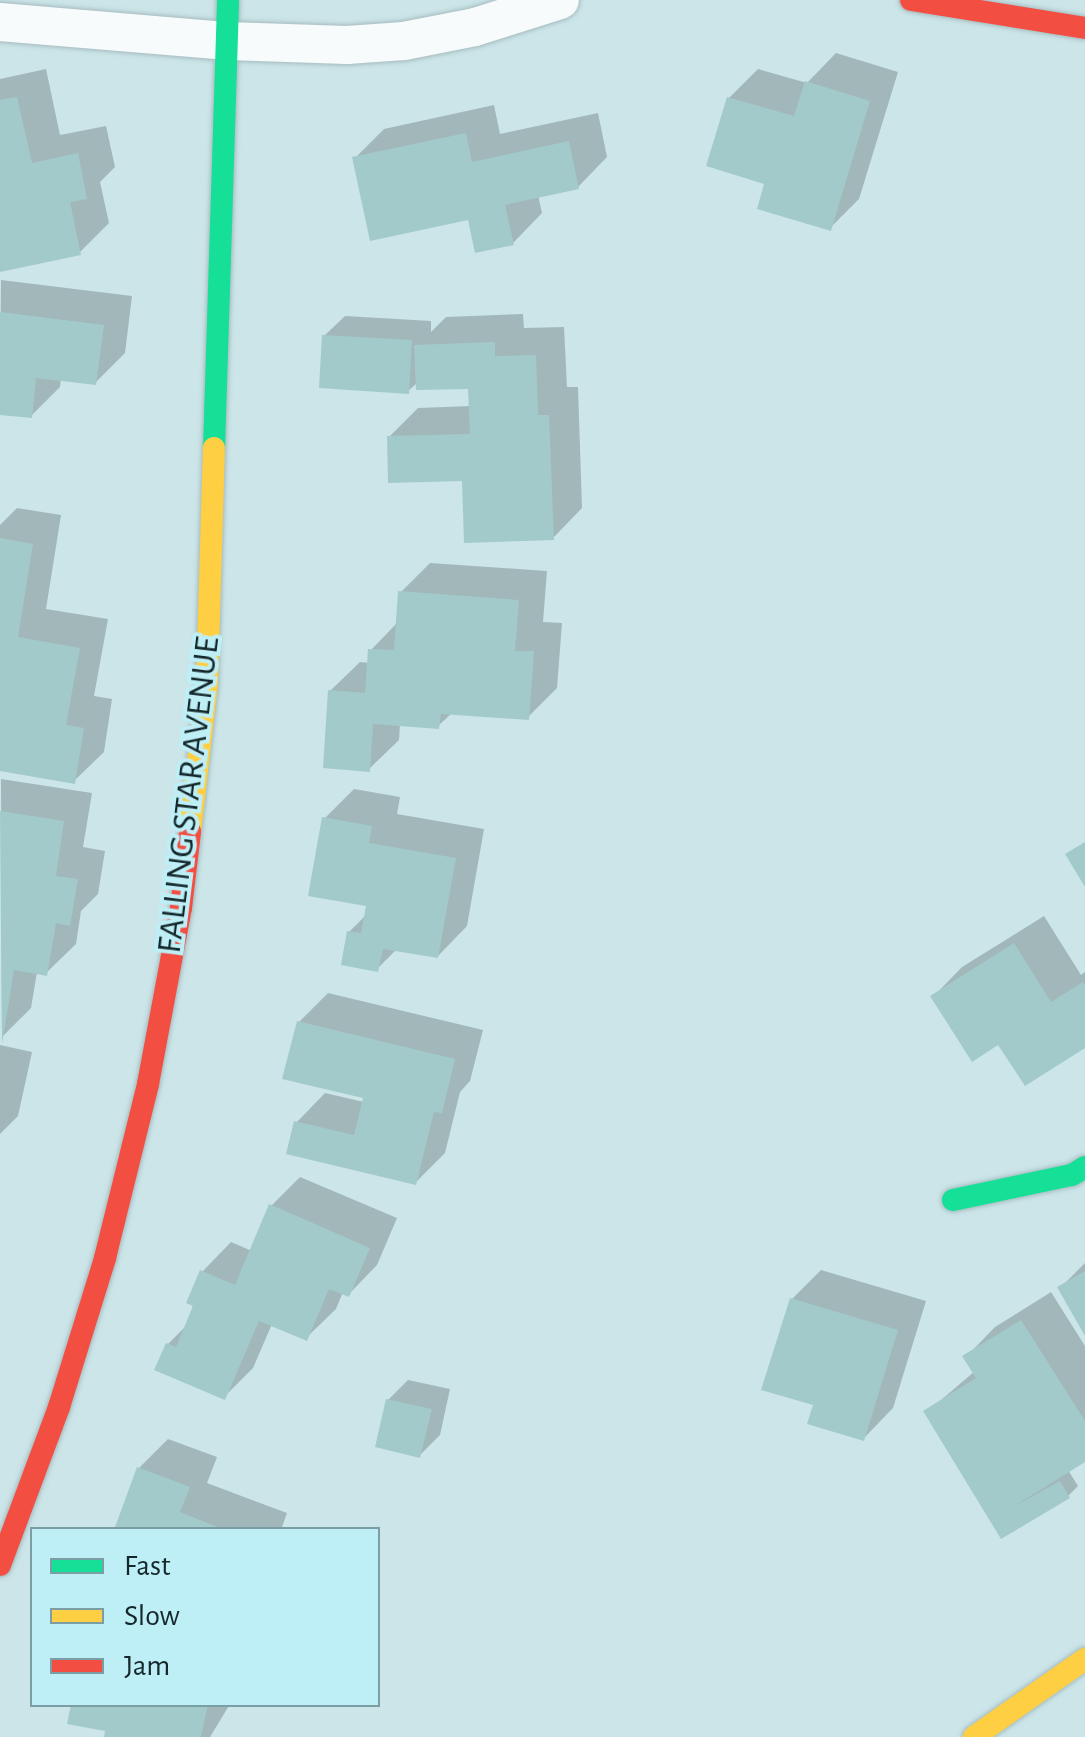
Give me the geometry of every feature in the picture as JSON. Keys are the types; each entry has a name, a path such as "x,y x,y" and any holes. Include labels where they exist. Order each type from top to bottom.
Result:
{"street":[{"name":"FALLING STAR AVENUE","path":"0,1565 59,1407 104,1258 148,1084 180,908 207,682 228,0"},
{"path":"0,22 228,41 347,45 404,41 474,27 560,0"},
{"path":"911,0 1085,28"},
{"path":"953,1200 1072,1175 1085,1167"},
{"path":"974,1737 1085,1658"}],"building":[{"path":"805,81 870,101 831,231 757,209 764,184 706,166 727,97 794,116"},
{"path":"17,97 32,163 78,153 87,199 70,202 81,255 0,272 0,100"},
{"path":"466,133 472,162 569,141 579,189 505,205 514,245 475,253 468,220 370,241 352,157"},
{"path":"0,312 104,325 96,385 36,378 32,418 0,415"},
{"path":"322,335 412,340 409,394 319,388"},
{"path":"495,342 495,356 536,355 538,415 549,415 554,540 464,543 462,481 388,483 387,436 470,434 468,389 416,390 414,345"},
{"path":"0,538 33,544 18,637 80,648 66,725 84,728 75,784 0,771"},
{"path":"398,591 519,600 515,651 534,651 529,720 441,714 439,729 373,724 370,772 323,768 328,690 365,693 368,649 394,650"},
{"path":"0,811 64,821 56,876 78,879 70,926 56,923 47,976 14,970 2,1044"},
{"path":"322,817 372,826 369,843 456,858 438,958 383,949 378,972 341,965 347,931 361,933 366,906 308,896"},
{"path":"1085,842 1085,887 1065,854"},
{"path":"1014,943 1051,1002 1083,982 1085,985 1085,1048 1025,1086 998,1045 972,1062 930,996"},
{"path":"297,1021 455,1059 442,1113 434,1112 416,1185 286,1154 294,1121 354,1135 363,1098 282,1079"},
{"path":"269,1204 370,1248 349,1297 329,1289 307,1341 259,1321 225,1400 154,1370 166,1343 176,1347 193,1306 186,1303 200,1270 235,1285"},
{"path":"1085,1271 1085,1336 1057,1287"},
{"path":"790,1298 898,1330 864,1441 807,1424 813,1405 761,1390"},
{"path":"1021,1320 1085,1421 1085,1462 1011,1508 1060,1481 1070,1498 1001,1539 923,1411 976,1378 962,1356"},
{"path":"386,1399 432,1409 420,1458 375,1447"},
{"path":"137,1467 190,1487 180,1512 218,1527 115,1527"},
{"path":"70,1707 207,1707 201,1737 104,1737 105,1731 67,1724"}],"traffic: fast":[{"path":"214,448 228,0"},
{"path":"953,1200 1072,1175 1085,1167"}],"traffic: slow":[{"path":"190,832 207,682 214,448"},
{"path":"974,1737 1085,1659"}],"traffic: jam":[{"path":"911,0 1085,28"},
{"path":"0,1565 59,1407 105,1258 148,1084 181,908 190,832"}]}
